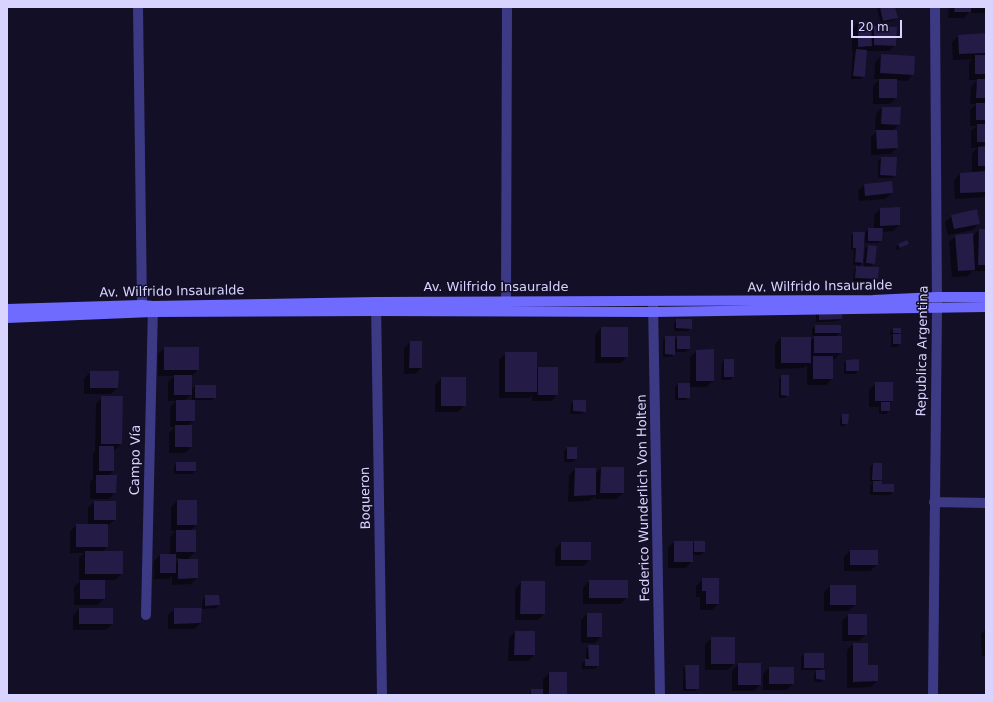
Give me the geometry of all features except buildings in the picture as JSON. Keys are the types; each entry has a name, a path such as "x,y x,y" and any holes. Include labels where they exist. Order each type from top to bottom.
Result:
{"street":[{"path":"138,7 142,305"},
{"path":"506,301 507,7"},
{"name":"Republica Argentina","path":"933,695 937,302 935,7"},
{"name":"Av. Wilfrido Insauralde","path":"7,309 142,305 152,309 376,306 506,301 873,300 937,302 986,297"},
{"name":"Federico Wunderlich Von Holten","path":"652,301 660,695"},
{"path":"376,306 653,312 937,302 986,307"},
{"name":"Boqueron","path":"376,306 382,695"},
{"path":"7,318 152,309"},
{"name":"Campo Vía","path":"146,615 152,309"},
{"path":"934,502 986,503"}]}
